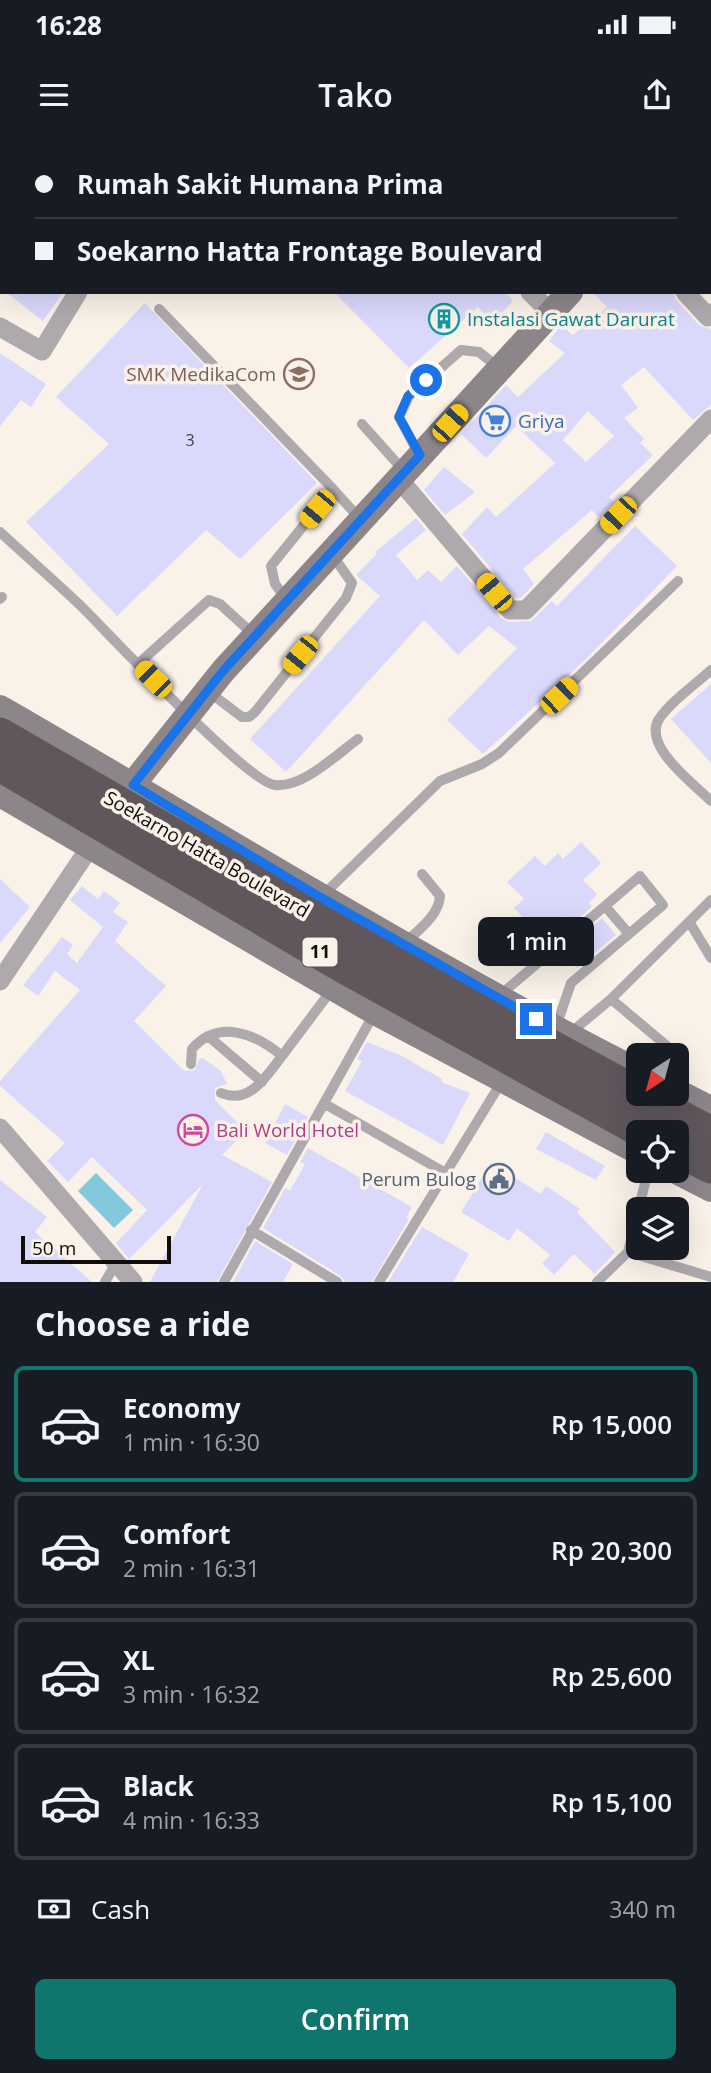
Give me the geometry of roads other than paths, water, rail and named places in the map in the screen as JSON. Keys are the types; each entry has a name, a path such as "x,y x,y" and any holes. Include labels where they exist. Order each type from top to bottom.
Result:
{"highway":[{"name":"Soekarno Hatta Boulevard","path":"0,734 365,945 673,1113 700,1158"},
{"name":"Soekarno Hatta Boulevard","path":"0,765 342,966 626,1123"}],"main road":[{"path":"133,785 207,690 568,294"},
{"path":"0,708 320,897 497,998 626,1066"},
{"path":"0,794 375,1012 626,1145"},
{"path":"673,1113 711,1109"}],"street":[{"path":"0,327 41,351 77,294"},
{"path":"532,294 551,313"},
{"path":"687,294 710,317"},
{"path":"408,468 510,610 517,612 526,610 711,419"},
{"path":"0,981 90,847"},
{"path":"0,1128 133,1282"}],"lane":[{"path":"159,309 360,520"},
{"path":"408,468 399,417 408,396 461,349 479,352 500,368"},
{"path":"362,424 408,468"},
{"path":"287,600 275,584 271,566 333,489"},
{"path":"0,532 187,713 264,782 283,785 303,778 358,738"},
{"path":"207,690 242,717 249,717 255,712 346,598 352,583 330,553"},
{"path":"320,897 440,781 482,764 499,753 678,581"},
{"path":"138,664 209,600 220,604 255,636"},
{"path":"711,670 659,720 655,732 659,749 711,801"},
{"path":"404,944 433,915 440,904 440,896 422,874"},
{"path":"497,998 640,876 663,905 572,983 561,1033"},
{"path":"561,1033 611,999 711,900"},
{"path":"605,906 628,934"},
{"path":"690,923 711,958"},
{"path":"221,1093 233,1098 245,1095 262,1082 333,987"},
{"path":"611,999 663,1043"},
{"path":"224,1282 375,1012"},
{"path":"191,1064 192,1049 208,1036 230,1030 262,1042 282,1056"},
{"path":"208,1036 262,1082"},
{"path":"379,1282 502,1081"},
{"path":"325,1104 444,1172"},
{"path":"251,1230 337,1282"},
{"path":"597,1282 626,1254"},
{"path":"655,1260 711,1277"},
{"path":"105,1282 116,1263"}],"water":[{"path":"96,1173 133,1210 114,1228 78,1191"}],"place":[{"name":"Instalasi Gawat Darurat","path":"444,319"},
{"name":"SMK MedikaCom","path":"299,374"},
{"name":"Griya","path":"495,421"},
{"name":"Bali World Hotel","path":"193,1130"},
{"name":"Perum Bulog","path":"499,1179"}]}
